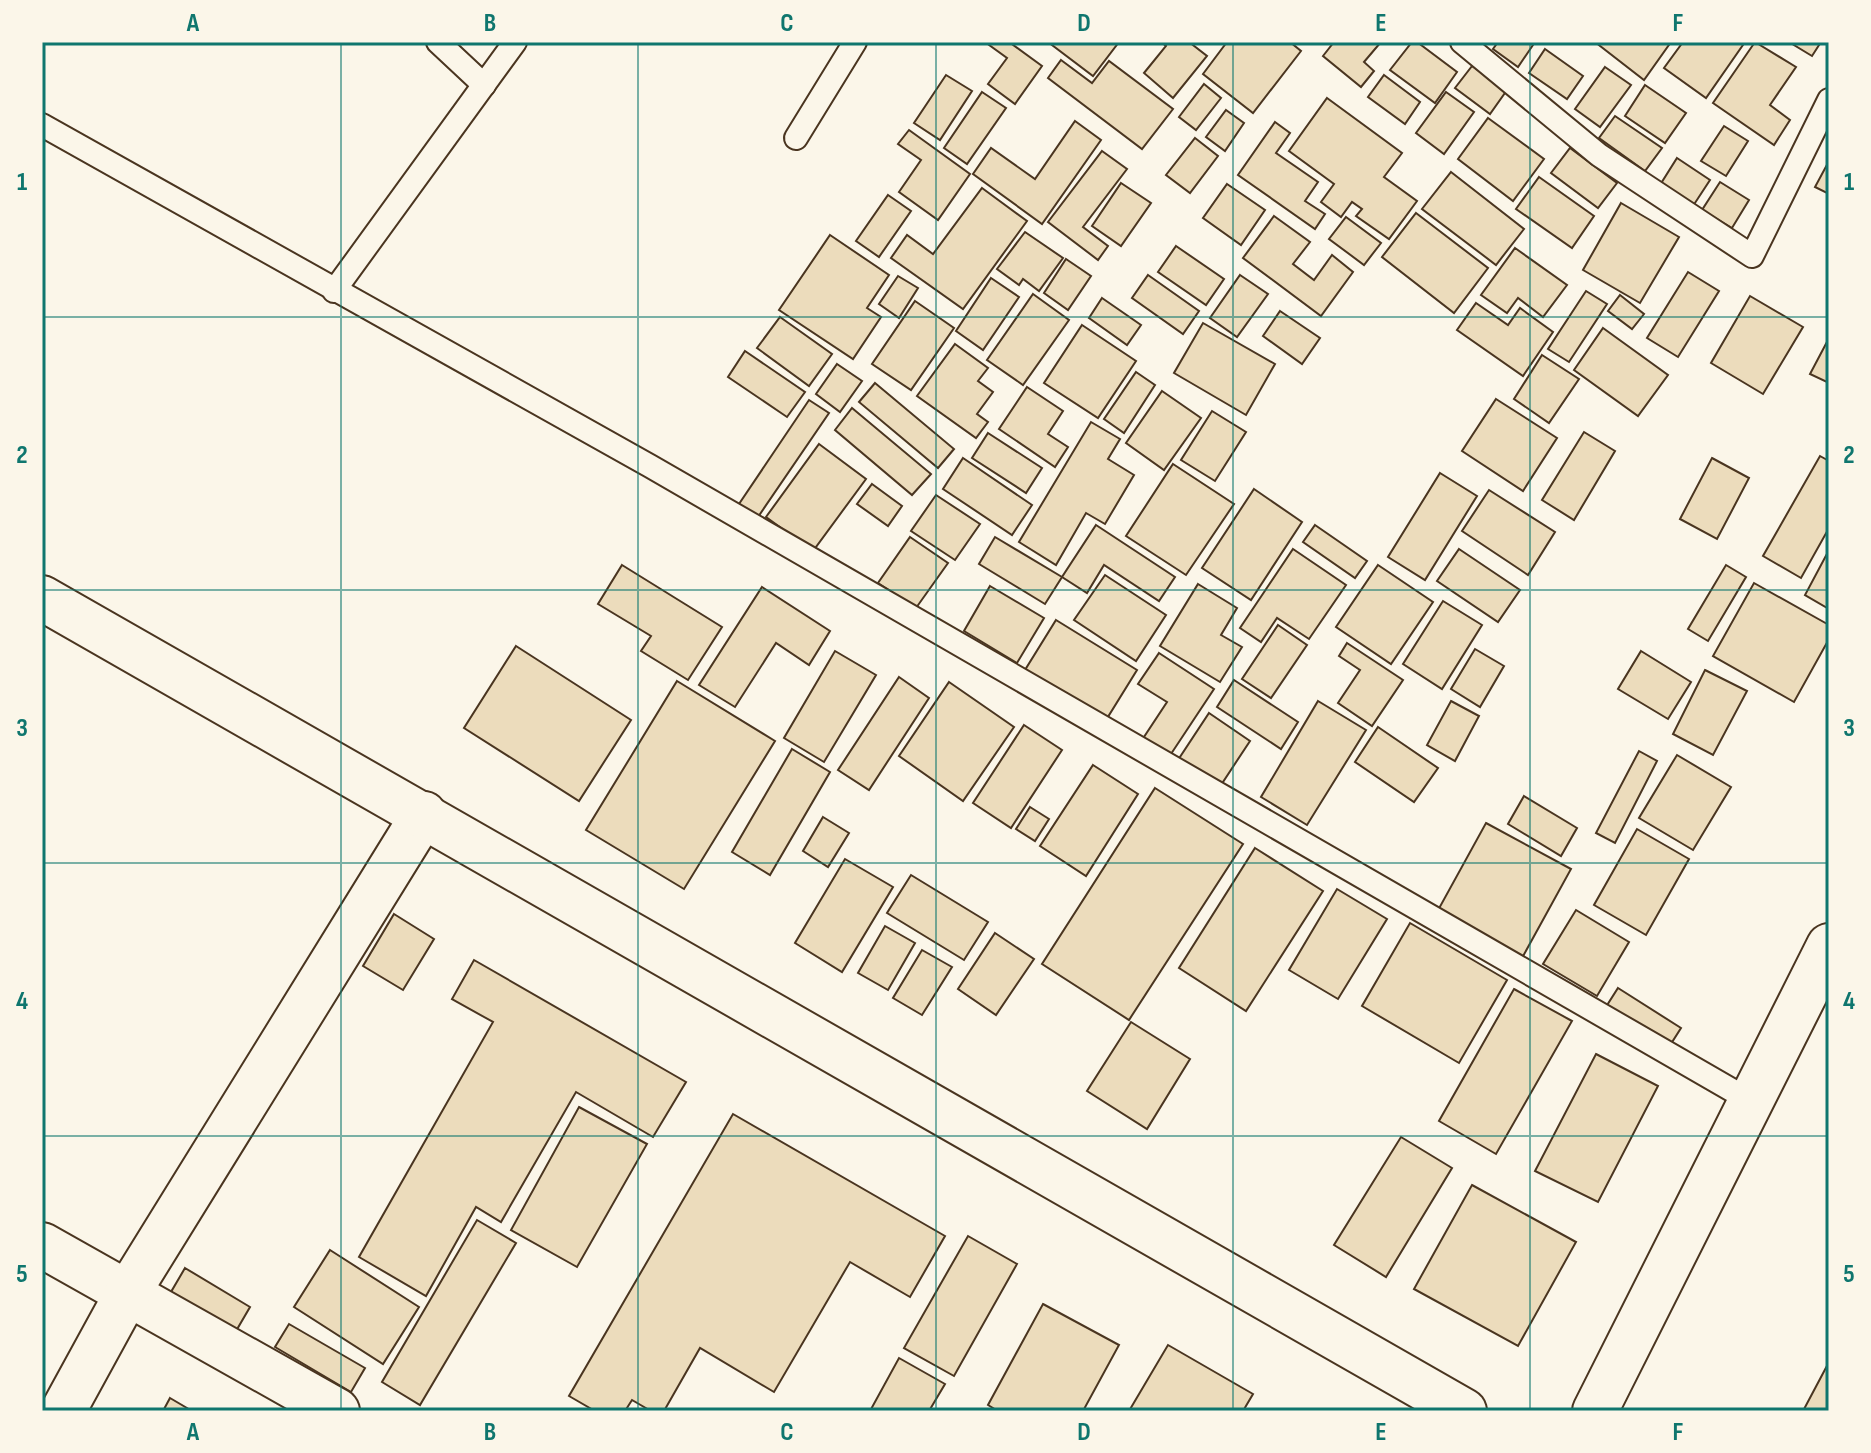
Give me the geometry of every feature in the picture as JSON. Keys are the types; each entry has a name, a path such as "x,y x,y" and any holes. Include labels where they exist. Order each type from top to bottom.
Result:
{"main road":[{"path":"42,598 1464,1411"},
{"path":"63,1411 127,1294 424,814"},
{"path":"1595,1411 1829,946"},
{"path":"42,1245 337,1411"}],"lane":[{"path":"438,42 484,85"},
{"path":"334,291 515,42"},
{"path":"796,138 855,42"},
{"path":"1462,42 1599,155 1752,256 1829,100"},
{"path":"42,125 663,474 1749,1100"}],"building":[{"path":"985,42 1009,42 1042,66 1015,104 988,84 1007,58"},
{"path":"1048,42 1119,42 1093,76"},
{"path":"1161,42 1189,42 1207,56 1173,98 1144,73 1166,46"},
{"path":"1227,42 1290,42 1301,51 1253,113 1203,74"},
{"path":"1334,42 1381,42 1364,62 1374,71 1361,87 1323,56"},
{"path":"1412,42 1417,42 1457,72 1435,103 1390,70"},
{"path":"1498,42 1535,42 1518,67 1493,49"},
{"path":"1595,42 1671,42 1644,80"},
{"path":"1683,42 1745,42 1706,98 1664,68"},
{"path":"1755,42 1796,67 1770,105 1790,120 1774,145 1713,103"},
{"path":"1789,42 1821,42 1812,56"},
{"path":"1545,49 1583,76 1567,99 1529,73"},
{"path":"1061,60 1092,83 1109,61 1173,109 1142,149 1048,78"},
{"path":"1472,66 1507,90 1490,114 1455,88"},
{"path":"1605,67 1631,85 1600,127 1575,109"},
{"path":"946,75 972,91 940,140 914,123"},
{"path":"1384,75 1420,102 1405,124 1368,97"},
{"path":"1204,84 1221,98 1196,130 1179,117"},
{"path":"1645,85 1686,113 1665,143 1625,116"},
{"path":"982,92 1006,108 967,164 944,148"},
{"path":"1446,92 1474,112 1444,154 1416,133"},
{"path":"1327,98 1402,153 1384,177 1417,201 1389,239 1356,216 1362,209 1352,202 1341,217 1321,202 1334,184 1289,151"},
{"path":"1226,110 1244,123 1225,151 1206,137"},
{"path":"1615,116 1662,148 1645,171 1599,138"},
{"path":"1488,118 1544,159 1513,201 1458,159"},
{"path":"1075,121 1101,140 1042,224 973,174 991,148 1035,179"},
{"path":"1275,122 1290,133 1276,153 1318,182 1305,201 1325,214 1315,229 1238,175"},
{"path":"1724,126 1748,141 1726,176 1701,161"},
{"path":"909,130 970,174 938,220 899,192 921,160 898,144"},
{"path":"1195,138 1218,156 1190,193 1166,175"},
{"path":"1570,148 1617,183 1598,208 1551,173"},
{"path":"1102,151 1127,169 1083,227 1108,246 1098,260 1048,222"},
{"path":"1677,158 1710,180 1693,206 1660,185"},
{"path":"1829,161 1829,194 1815,187"},
{"path":"1451,172 1524,229 1496,265 1422,209"},
{"path":"1539,177 1594,216 1572,248 1516,209"},
{"path":"1720,182 1749,200 1732,228 1702,210"},
{"path":"1121,183 1151,203 1121,246 1092,226"},
{"path":"1227,184 1265,210 1241,245 1203,218"},
{"path":"982,188 1027,221 963,309 891,258 907,235 933,254"},
{"path":"888,195 911,211 879,257 856,241"},
{"path":"1621,203 1679,237 1640,303 1583,270"},
{"path":"1416,213 1488,268 1454,313 1382,257"},
{"path":"1274,216 1310,242 1293,264 1314,280 1332,255 1353,272 1321,316 1243,258"},
{"path":"1346,217 1381,243 1364,265 1329,239"},
{"path":"1025,232 1063,258 1039,291 1023,279 1019,285 997,269"},
{"path":"830,235 889,275 867,308 881,317 853,359 779,310"},
{"path":"1176,246 1224,279 1206,305 1158,272"},
{"path":"1515,248 1567,285 1543,317 1518,298 1507,313 1481,295"},
{"path":"1066,259 1091,276 1068,310 1044,293"},
{"path":"1688,272 1719,291 1678,357 1647,338"},
{"path":"1148,275 1199,311 1183,334 1132,298"},
{"path":"1240,275 1268,294 1237,337 1210,318"},
{"path":"898,276 918,288 899,318 879,304"},
{"path":"991,278 1019,297 983,350 956,331"},
{"path":"1586,291 1607,304 1569,362 1548,349"},
{"path":"1033,294 1069,320 1023,385 987,360"},
{"path":"1620,295 1644,314 1632,329 1608,311"},
{"path":"1750,296 1803,327 1763,394 1711,363"},
{"path":"1102,298 1141,325 1127,345 1089,318"},
{"path":"915,301 954,328 911,390 872,364"},
{"path":"1476,303 1508,325 1520,308 1553,332 1523,376 1457,330"},
{"path":"1280,311 1320,338 1302,364 1263,336"},
{"path":"780,317 832,354 809,386 757,348"},
{"path":"1203,323 1275,364 1246,415 1174,373"},
{"path":"1082,325 1136,361 1098,418 1044,383"},
{"path":"1603,328 1668,375 1638,416 1574,370"},
{"path":"1829,341 1829,383 1810,374"},
{"path":"955,344 988,368 978,381 993,392 977,414 988,422 976,438 917,396"},
{"path":"745,351 805,392 787,417 728,377"},
{"path":"1542,355 1579,379 1549,423 1514,399"},
{"path":"837,364 862,381 840,412 816,394"},
{"path":"1136,372 1155,385 1124,433 1104,419"},
{"path":"875,383 954,449 938,468 859,402"},
{"path":"1027,387 1063,411 1048,434 1068,447 1055,467 999,429"},
{"path":"1162,391 1201,418 1164,470 1126,443"},
{"path":"1496,399 1557,438 1523,491 1462,451"},
{"path":"809,400 829,413 758,517 739,504"},
{"path":"852,408 931,474 912,495 835,430"},
{"path":"1212,411 1246,432 1215,481 1181,460"},
{"path":"1091,422 1120,439 1108,459 1134,475 1105,524 1086,513 1056,565 1019,542"},
{"path":"1584,432 1615,451 1574,520 1542,500"},
{"path":"988,433 1042,468 1026,493 972,458"},
{"path":"819,444 866,479 813,551 766,517"},
{"path":"1820,456 1829,461 1829,528 1801,578 1763,556"},
{"path":"963,458 1032,505 1012,535 943,489"},
{"path":"1712,458 1749,478 1717,539 1680,519"},
{"path":"1173,464 1234,504 1186,575 1126,536"},
{"path":"1440,473 1477,496 1425,580 1388,557"},
{"path":"872,484 902,506 888,526 857,504"},
{"path":"1254,489 1302,522 1251,600 1202,568"},
{"path":"1489,490 1555,532 1528,575 1462,531"},
{"path":"936,495 980,524 955,560 911,531"},
{"path":"1096,525 1175,577 1159,601 1104,565 1087,593 1062,577"},
{"path":"1315,525 1367,561 1355,578 1303,542"},
{"path":"910,537 948,563 916,608 878,583"},
{"path":"995,537 1062,577 1045,604 979,564"},
{"path":"1293,549 1346,585 1309,639 1277,618 1261,642 1240,628"},
{"path":"1459,549 1520,590 1498,622 1437,581"},
{"path":"1829,550 1829,609 1805,595"},
{"path":"622,565 722,627 688,680 641,651 651,636 598,604"},
{"path":"1378,565 1433,602 1391,664 1336,627"},
{"path":"1726,565 1746,577 1708,641 1688,629"},
{"path":"1105,575 1166,615 1136,661 1074,620"},
{"path":"1754,583 1829,625 1829,639 1794,702 1713,656"},
{"path":"1198,584 1237,608 1221,635 1242,647 1220,682 1160,646"},
{"path":"990,586 1044,618 1017,663 964,631"},
{"path":"762,587 830,631 809,665 776,643 735,707 699,685"},
{"path":"1443,601 1482,625 1442,689 1403,664"},
{"path":"1056,620 1137,670 1106,720 1025,670"},
{"path":"1278,625 1307,645 1271,698 1242,679"},
{"path":"1347,643 1403,680 1372,726 1338,703 1360,670 1339,656"},
{"path":"516,646 631,720 579,801 464,728"},
{"path":"1475,649 1504,666 1480,707 1451,689"},
{"path":"835,651 876,675 824,762 784,738"},
{"path":"1641,651 1691,682 1668,719 1618,689"},
{"path":"1159,653 1214,689 1169,757 1142,740 1167,702 1138,684"},
{"path":"1705,670 1747,691 1713,755 1673,734"},
{"path":"899,677 929,698 869,790 838,770"},
{"path":"1234,680 1298,722 1281,749 1217,707"},
{"path":"677,681 775,741 684,889 586,830"},
{"path":"949,682 1014,727 963,801 899,756"},
{"path":"1318,701 1366,730 1307,825 1261,797"},
{"path":"1451,701 1479,716 1455,761 1427,745"},
{"path":"1209,713 1250,741 1219,788 1178,760"},
{"path":"1024,725 1062,750 1011,828 973,803"},
{"path":"1378,727 1438,768 1414,802 1355,762"},
{"path":"792,749 830,772 770,875 732,852"},
{"path":"1639,751 1657,761 1615,843 1596,833"},
{"path":"1677,755 1731,787 1693,850 1639,818"},
{"path":"1093,765 1138,794 1086,876 1040,846"},
{"path":"1155,788 1243,844 1129,1020 1042,964"},
{"path":"1524,796 1577,828 1561,856 1508,824"},
{"path":"1030,807 1049,819 1035,841 1016,829"},
{"path":"823,817 849,833 828,867 803,851"},
{"path":"1486,823 1571,869 1522,958 1437,912"},
{"path":"1637,829 1689,859 1646,935 1594,905"},
{"path":"1255,848 1323,891 1246,1011 1179,968"},
{"path":"845,859 893,887 842,972 795,943"},
{"path":"911,875 988,922 964,960 887,913"},
{"path":"1337,889 1387,919 1338,999 1289,970"},
{"path":"1576,910 1629,942 1597,996 1543,964"},
{"path":"394,914 434,939 403,990 363,966"},
{"path":"1410,923 1507,980 1459,1063 1362,1006"},
{"path":"885,926 915,943 888,990 858,973"},
{"path":"995,933 1034,959 996,1015 958,989"},
{"path":"922,950 952,967 922,1015 893,998"},
{"path":"474,960 686,1082 653,1137 576,1092 501,1222 476,1207 426,1296 359,1257 493,1022 452,999"},
{"path":"1618,988 1681,1028 1667,1050 1604,1010"},
{"path":"1514,989 1572,1021 1496,1154 1439,1121"},
{"path":"1131,1022 1190,1059 1147,1129 1087,1091"},
{"path":"1596,1054 1658,1086 1598,1202 1535,1171"},
{"path":"579,1107 647,1144 577,1267 511,1230"},
{"path":"733,1114 945,1236 910,1297 850,1262 774,1392 700,1348 664,1411 651,1411 632,1400 625,1411 595,1411 569,1396"},
{"path":"1401,1137 1452,1168 1386,1277 1334,1245"},
{"path":"1472,1185 1576,1242 1518,1346 1414,1289"},
{"path":"477,1220 516,1243 420,1405 382,1382"},
{"path":"968,1236 1017,1264 954,1376 904,1348"},
{"path":"330,1250 419,1307 383,1364 294,1307"},
{"path":"185,1268 250,1307 236,1331 171,1292"},
{"path":"1043,1304 1119,1345 1083,1411 998,1411 988,1405"},
{"path":"289,1324 365,1368 351,1392 275,1347"},
{"path":"1168,1345 1253,1394 1243,1411 1129,1411"},
{"path":"899,1358 945,1384 929,1411 870,1411"},
{"path":"1829,1362 1829,1411 1803,1411"},
{"path":"170,1398 192,1411 163,1411"}]}
